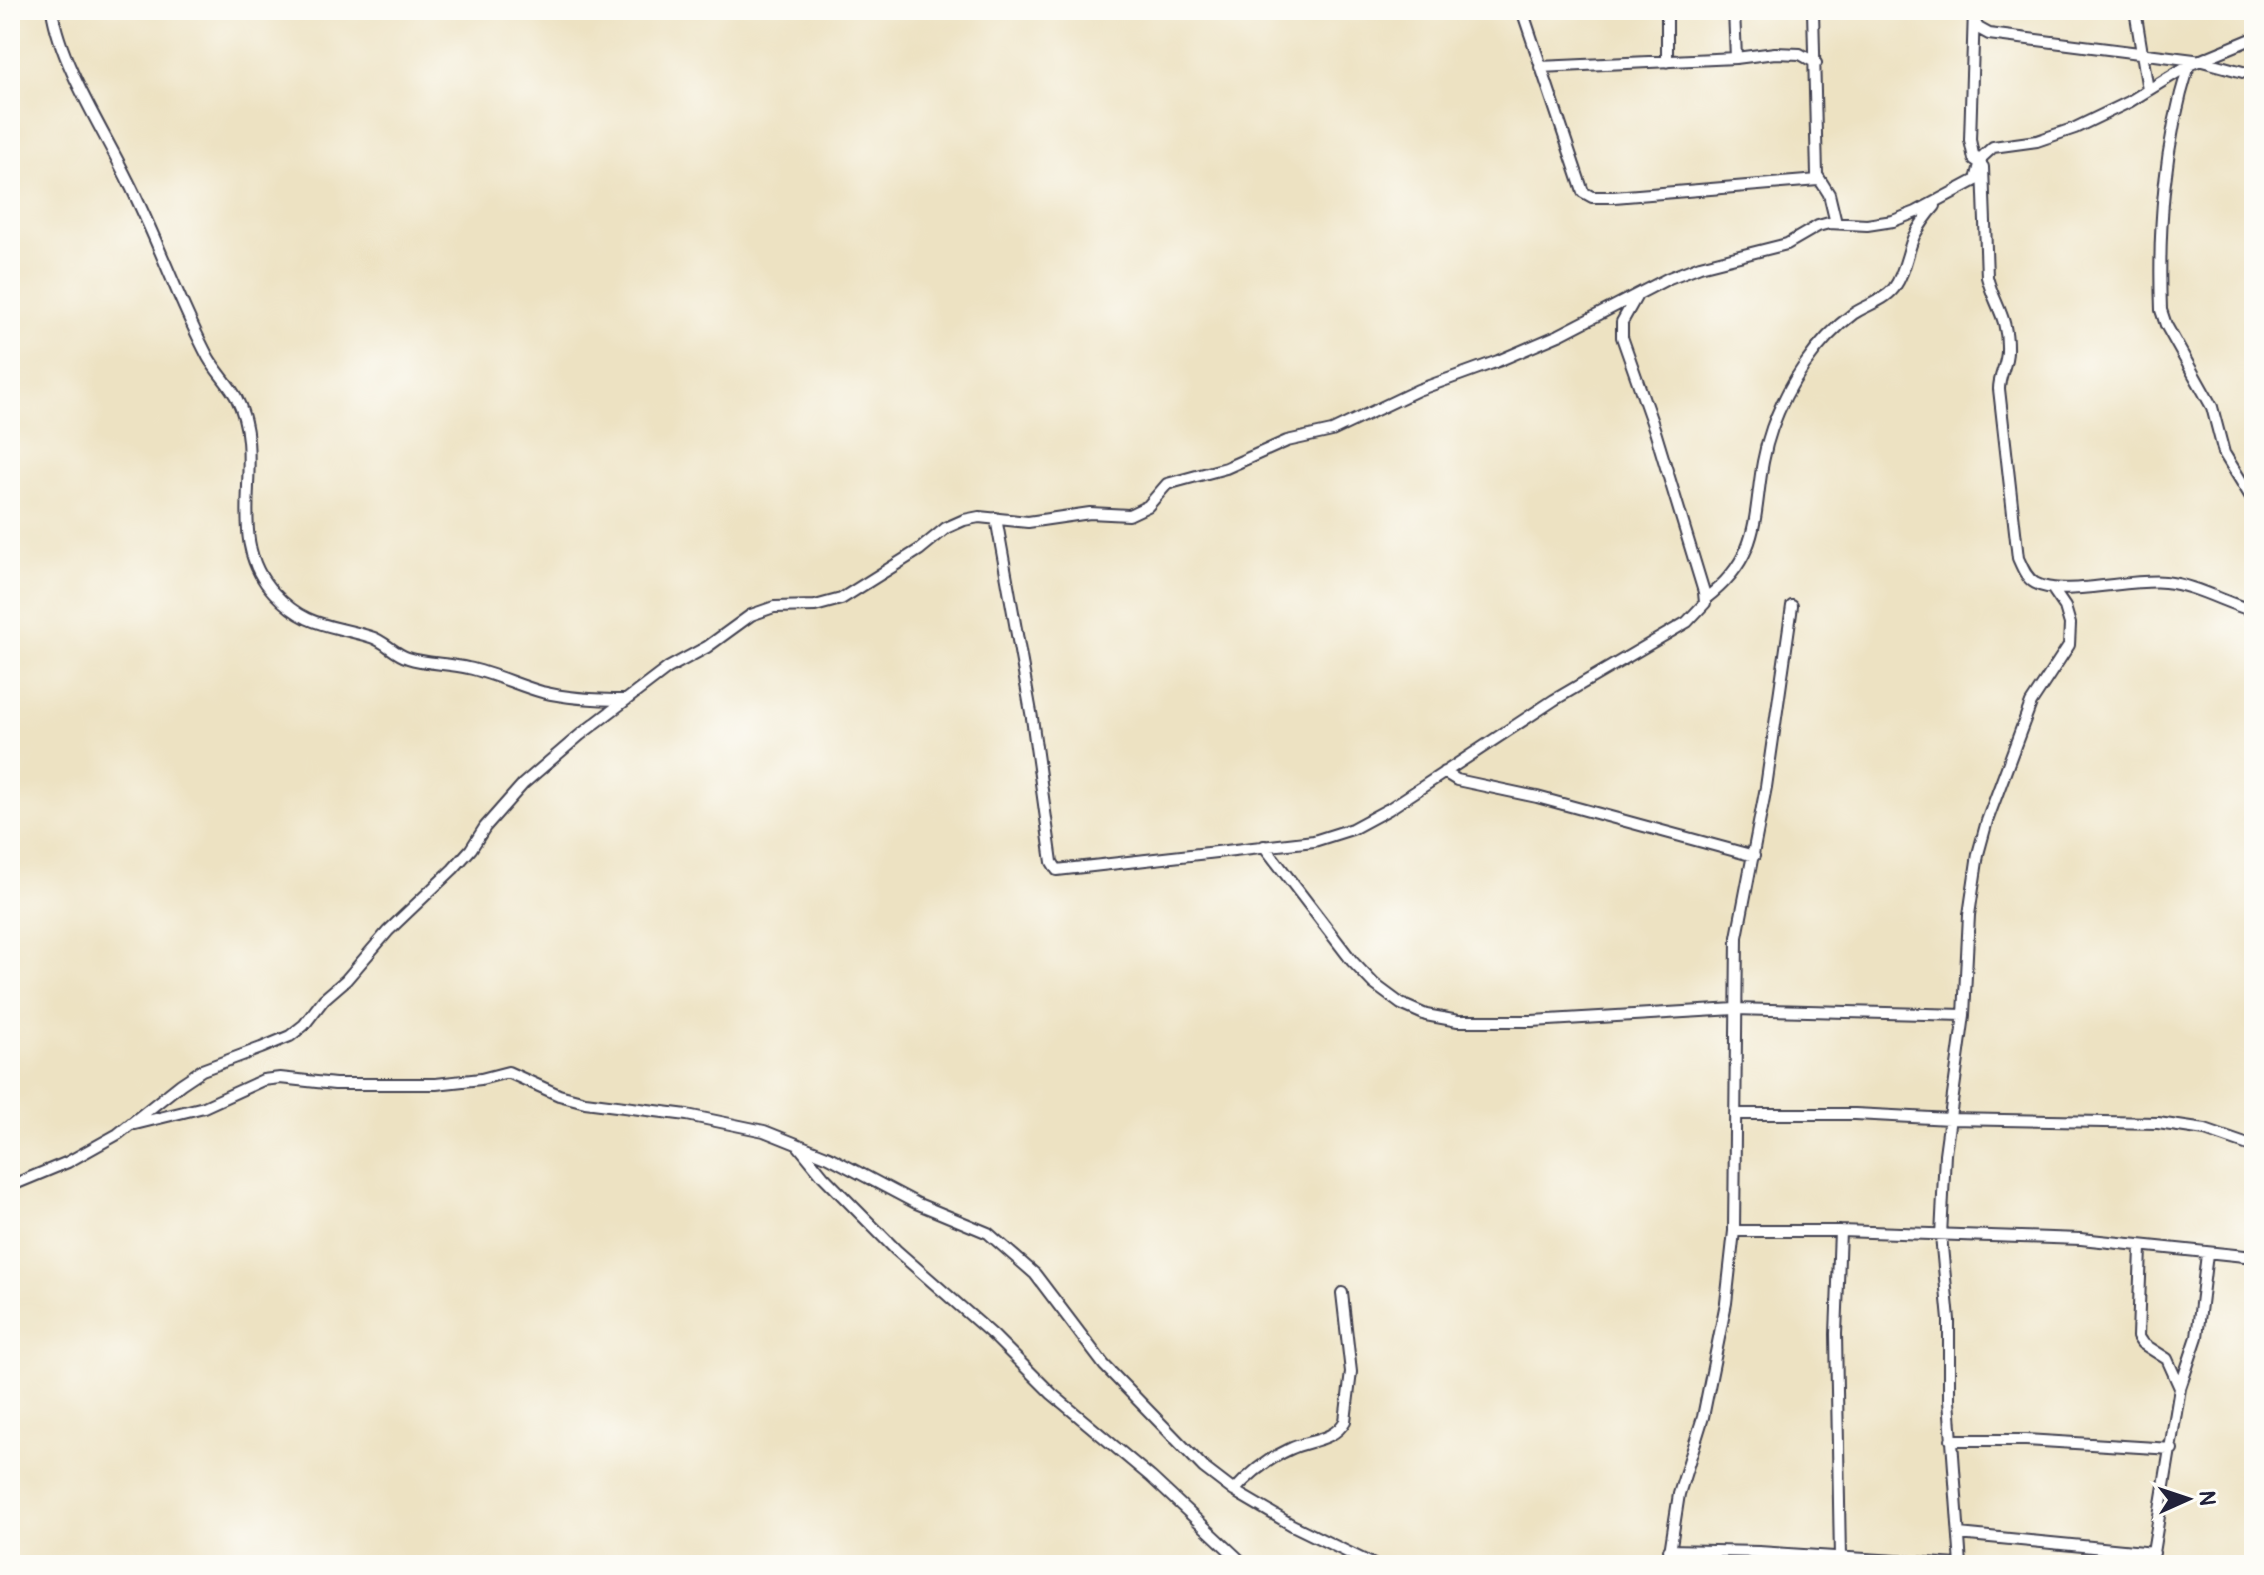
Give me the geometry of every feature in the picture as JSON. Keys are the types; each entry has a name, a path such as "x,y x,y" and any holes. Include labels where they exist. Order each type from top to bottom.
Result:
{"street":[{"path":"52,10 58,36 100,129 130,183 208,357 236,398 245,428 250,471 247,506 249,549 260,575 273,593 311,622 374,638 408,658 470,668 542,692 580,699 628,700"},
{"path":"1522,10 1577,182 1583,192 1592,197 1818,180"},
{"path":"1667,10 1667,62"},
{"path":"1734,10 1736,58"},
{"path":"1813,10 1815,161 1818,180 1829,194 1836,223"},
{"path":"1974,10 1970,140 1974,159 1981,160"},
{"path":"2135,10 2148,90"},
{"path":"1975,22 1978,28 1989,34 2202,61 2254,75"},
{"path":"10,1186 68,1162 133,1124 202,1070 290,1036 346,980 388,931 453,869 523,784 580,735 668,668 707,647 751,615 774,607 827,604 906,558 946,528 964,520 996,518 1028,522 1090,513 1129,515 1148,506 1167,484 1226,468 1287,441 1332,431 1418,390 1534,346 1591,320 1639,292 1700,266 1787,244 1818,226 1893,221 1976,180 1985,151 1993,147 2037,141 2075,128 2189,65 2254,38"},
{"path":"1540,67 1788,53 1800,54 1816,63"},
{"path":"2189,65 2177,103 2163,180 2161,310 2166,325 2212,407 2224,453 2254,502"},
{"path":"1981,160 1987,277 2002,311 2007,336 2007,357 1999,389 2018,558 2025,574 2035,583 2052,588 2127,581 2168,582 2254,611"},
{"path":"996,518 1032,718 1054,867 1064,870 1314,841 1352,829 1389,809 1554,700 1687,622 1701,609 1705,599 1735,572 1745,555 1756,513 1764,455 1772,427 1794,382 1820,346 1851,315 1891,291 1897,284 1915,236 1940,199"},
{"path":"1639,292 1625,312 1622,337 1685,524 1705,599"},
{"path":"1669,1550 1959,1565 1951,1440 1949,1320 1941,1236 1942,1196 1964,1015 1969,915 1978,854 2031,703 2069,645 2070,624 2065,607 2052,588"},
{"path":"1668,1565 1679,1494 1703,1417 1726,1303 1734,1231 1737,937 1774,737 1792,606"},
{"path":"1444,772 1457,780 1537,797 1754,856"},
{"path":"1264,846 1352,961 1374,984 1401,1004 1426,1015 1458,1021 1532,1021 1735,1009 1964,1015"},
{"path":"133,1124 204,1107 263,1080 436,1084 481,1079 508,1072 559,1095 585,1102 764,1131 845,1165 916,1203 988,1233 1035,1274 1104,1365 1204,1468 1234,1491 1292,1525 1374,1565"},
{"path":"1735,1114 1855,1114 2158,1123 2205,1130 2254,1147"},
{"path":"796,1143 823,1176 896,1250 1245,1565"},
{"path":"1734,1231 1840,1231 2081,1239 2254,1257"},
{"path":"1840,1231 1836,1334 1840,1558"},
{"path":"2141,1247 2138,1337 2167,1359 2180,1388"},
{"path":"2151,1565 2180,1388 2197,1337 2207,1254"},
{"path":"1234,1491 1253,1473 1287,1450 1338,1433 1345,1421 1351,1372 1342,1293"},
{"path":"1951,1440 2026,1440 2172,1449"},
{"path":"1959,1534 2154,1553"}]}
